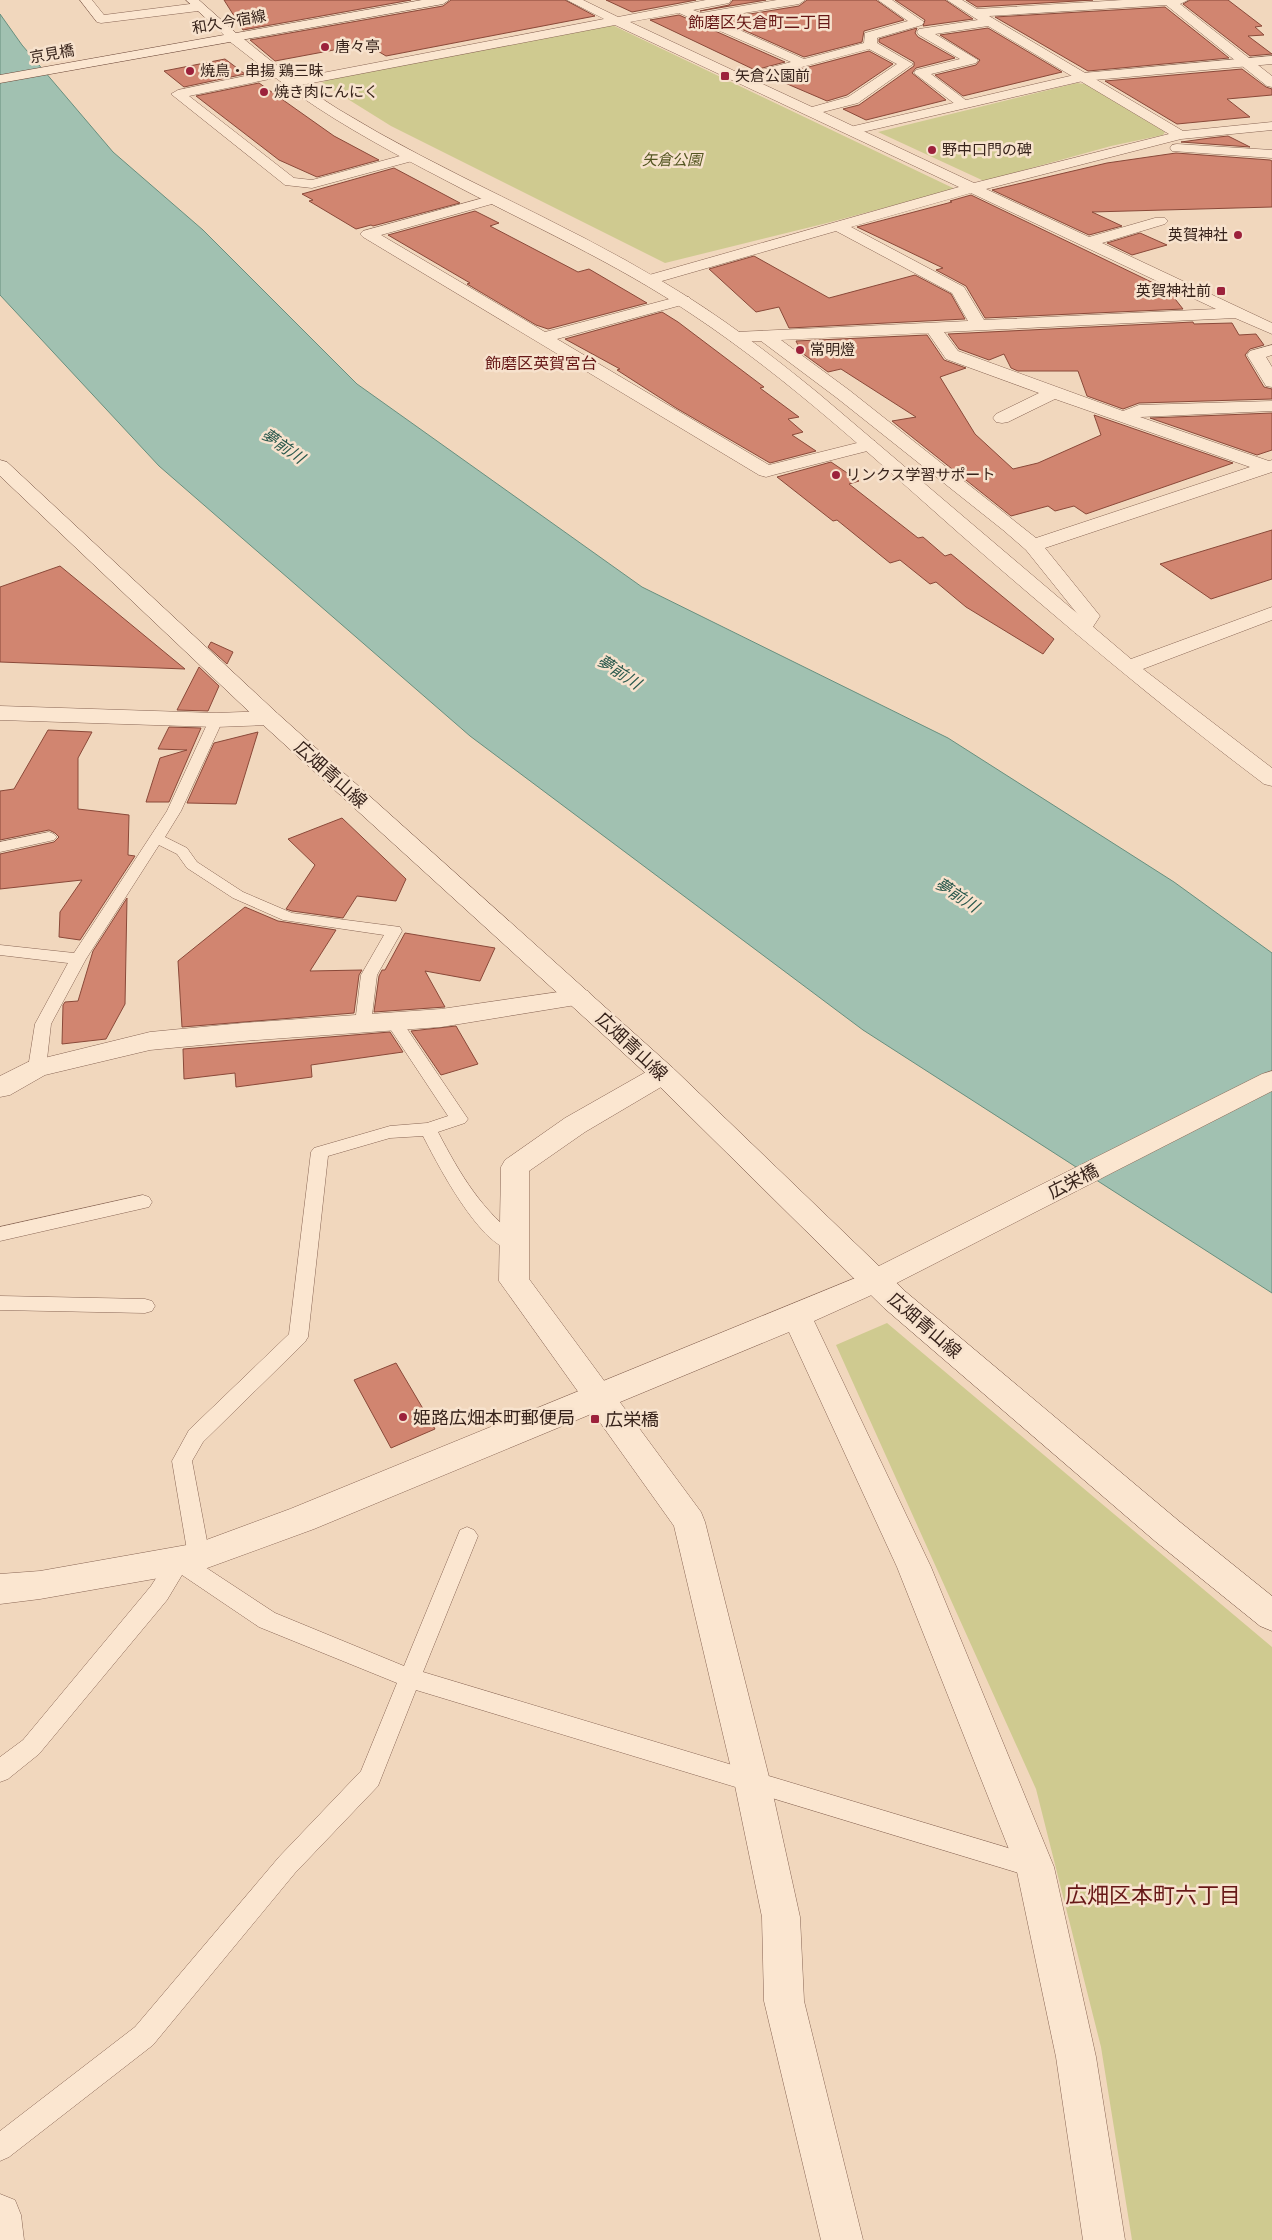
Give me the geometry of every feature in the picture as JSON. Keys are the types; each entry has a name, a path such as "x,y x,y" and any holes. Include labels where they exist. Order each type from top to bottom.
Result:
{"street":[{"path":"86,0 101,19 197,2 234,38 285,78 337,113 411,156 683,300 736,337 869,445 1082,630 1272,779"},
{"name":"和久今宿線","path":"109,60 442,0"},
{"path":"573,0 854,130 972,188 1272,328"},
{"path":"411,156 312,184 290,182 178,94 285,78 725,0"},
{"path":"699,17 799,0"},
{"path":"871,45 870,36 918,22 884,0"},
{"path":"953,0 1180,135"},
{"path":"975,13 1173,0 1245,62 1272,82"},
{"path":"679,8 803,63"},
{"path":"964,104 921,73 971,60 922,32 989,22"},
{"path":"743,79 871,45 906,64 853,100 813,111"},
{"name":"京見橋","path":"0,80 109,60"},
{"path":"854,130 1083,77 1272,60"},
{"path":"648,280 972,188 1138,145 1180,135 1272,126"},
{"path":"1138,145 1234,153 1272,154"},
{"path":"494,199 368,234 766,471 869,445"},
{"path":"1090,242 1160,221"},
{"path":"837,226 958,290 978,326"},
{"path":"543,338 683,300"},
{"path":"736,337 1272,311"},
{"path":"933,328 952,355 1054,393 1270,466"},
{"path":"765,336 858,406 1033,546 1090,616 1082,630"},
{"path":"1272,350 1256,355 1272,382"},
{"path":"1002,418 1054,393"},
{"path":"1125,417 1139,410 1272,406"},
{"name":"広畑青山線","path":"0,466 269,718 580,996 663,1074 875,1281 1160,1525 1272,1616"},
{"path":"1033,546 1270,466"},
{"path":"1128,667 1272,613"},
{"path":"0,713 216,720 269,718"},
{"path":"0,1088 37,1068 150,1042 441,1018 580,996"},
{"path":"663,1074 575,1125 515,1167 514,1281 689,1522 752,1781 781,1917 784,2001 842,2240"},
{"name":"広栄橋","path":"0,1589 40,1585 189,1559 302,1519 797,1316 875,1281 1272,1080"},
{"path":"797,1316 914,1567 1035,1868 1076,2057 1104,2240"},
{"path":"0,2215 4,2240"}],"lane":[{"path":"37,1068 43,1024 78,959 174,811 216,720"},
{"path":"0,847 49,837"},
{"path":"156,838 182,852 192,865 238,895 272,911 289,917 394,931 369,975 363,1023"},
{"path":"0,950 78,959"},
{"path":"0,1771 30,1747 189,1559 182,1462 196,1436 298,1336 320,1152 390,1132 428,1129 459,1119 393,1021"},
{"path":"428,1129 466,1199 497,1234 515,1245"},
{"path":"0,1234 144,1202"},
{"path":"0,1304 145,1306"},
{"path":"0,2148 144,2036 287,1865 370,1778 467,1536"},
{"path":"189,1559 267,1620 410,1678 1035,1868"}],"green space":[{"name":"矢倉公園","path":"610,24 955,189 665,263 391,126 322,83 328,79"},
{"path":"1077,83 1085,84 1165,132 1163,135 1111,146 984,181 878,132"},
{"path":"887,1323 1272,1647 1272,2240 1132,2240 1101,2047 1036,1789 836,1345"}],"water":[{"name":"夢前川","path":"0,14 22,45 113,152 203,230 357,384 642,587 948,738 1174,882 1272,953 1272,1293 863,1030 470,736 159,466 0,295"}],"building":[{"path":"224,0 411,0 243,30"},
{"path":"451,0 565,0 595,16 386,56 366,44 275,61 250,40 443,6"},
{"path":"606,0 696,0 632,12"},
{"path":"733,0 766,0 700,11 729,5"},
{"path":"807,0 876,0 904,20 864,31 862,42 804,57 719,19 799,6"},
{"path":"895,0 945,0 973,19 923,26 925,20"},
{"path":"966,0 1093,0 977,7"},
{"path":"1190,0 1228,0 1262,26 1255,27 1264,35 1248,36 1272,54 1250,56 1183,4"},
{"path":"1165,7 1229,58 1088,71 995,17"},
{"path":"679,15 785,62 755,70 650,20"},
{"path":"917,28 915,33 918,37 955,58 916,68 912,73 946,100 866,120 843,109 859,105 914,66 914,62 879,42 879,39"},
{"path":"988,28 1062,72 963,96 935,75 976,65 980,60 940,35"},
{"path":"869,51 893,64 847,95 827,101 771,77"},
{"path":"225,59 245,74 184,87 164,71"},
{"path":"1242,69 1266,87 1272,89 1272,95 1227,99 1250,117 1177,124 1105,81"},
{"path":"259,83 334,136 379,160 317,177 279,160 196,96"},
{"path":"1228,136 1250,147 1181,142 1210,138"},
{"path":"1176,153 1272,161 1272,207 1092,212 1122,226 1089,235 992,190 1107,163"},
{"path":"394,168 460,203 356,229 309,201 313,200 302,194"},
{"path":"971,195 1168,290 1183,309 985,318 966,286 936,270 943,268 857,227 952,202 950,201"},
{"path":"475,211 499,223 490,226 578,272 589,269 647,303 548,329 536,325 467,284 470,283 388,235"},
{"path":"1140,233 1167,245 1132,255 1107,243"},
{"path":"754,256 829,298 915,275 951,294 965,319 789,328 779,307 756,312 709,269"},
{"path":"662,312 764,387 760,388 799,417 788,419 803,432 792,435 816,451 770,463 676,408 617,370 620,369 565,339"},
{"path":"1193,322 1194,324 1232,323 1239,335 1256,334 1264,345 1250,349 1245,355 1264,387 1272,389 1272,399 1139,403 1123,409 1087,396 1078,371 1018,371 1011,368 1004,354 989,360 959,349 948,334"},
{"path":"927,335 944,360 966,368 940,377 975,434 1013,469 1038,463 1101,435 1094,415 1233,463 1086,514 1074,506 1055,511 1048,506 1011,516 892,421 916,417 841,369 828,372 802,353 796,341"},
{"path":"1272,413 1272,450 1257,455 1150,418"},
{"path":"831,462 859,481 849,484 918,538 923,537 945,556 951,554 1054,639 1043,654 966,607 936,582 930,584 900,560 890,563 837,520 833,521 777,477"},
{"path":"1272,530 1272,579 1211,599 1160,564"},
{"path":"60,566 185,669 0,662 0,587"},
{"path":"211,642 233,652 227,664 208,647"},
{"path":"199,667 219,686 208,711 177,710"},
{"path":"169,727 201,728 169,802 146,802 160,758 187,750 158,749"},
{"path":"48,730 92,732 78,758 78,809 129,815 128,855 135,856 80,940 59,937 60,912 82,880 0,889 0,854 54,842 59,837 49,830 0,840 0,791 14,789"},
{"path":"258,732 236,804 187,803 214,743"},
{"path":"342,818 406,879 396,901 357,896 343,918 286,909 315,865 288,839"},
{"path":"127,898 125,1004 106,1039 62,1044 63,1005 65,1002 78,1001 93,951"},
{"path":"245,907 278,921 336,930 310,971 362,970 359,975 354,1013 182,1027 178,961"},
{"path":"405,933 495,948 480,981 425,971 445,1007 374,1012 379,976 382,970 385,970"},
{"path":"456,1026 478,1064 441,1075 411,1031"},
{"path":"390,1032 403,1052 311,1065 312,1077 236,1087 235,1073 184,1079 183,1049"},
{"path":"396,1363 435,1429 391,1448 354,1380"}],"place":[{"name":"唐々亭","path":"325,47"},
{"name":"焼鳥・串揚 鶏三昧","path":"190,71"},
{"name":"矢倉公園前","path":"725,76"},
{"name":"焼き肉にんにく","path":"264,92"},
{"name":"野中口門の碑","path":"932,150"},
{"name":"英賀神社","path":"1238,235"},
{"name":"英賀神社前","path":"1221,291"},
{"name":"常明燈","path":"800,350"},
{"name":"リンクス学習サポート","path":"836,475"},
{"name":"姫路広畑本町郵便局","path":"403,1417"},
{"name":"広栄橋","path":"595,1419"}],"district":[{"name":"飾磨区矢倉町二丁目","path":"760,22"},
{"name":"飾磨区英賀宮台","path":"541,363"},
{"name":"広畑区本町六丁目","path":"1153,1895"}]}
